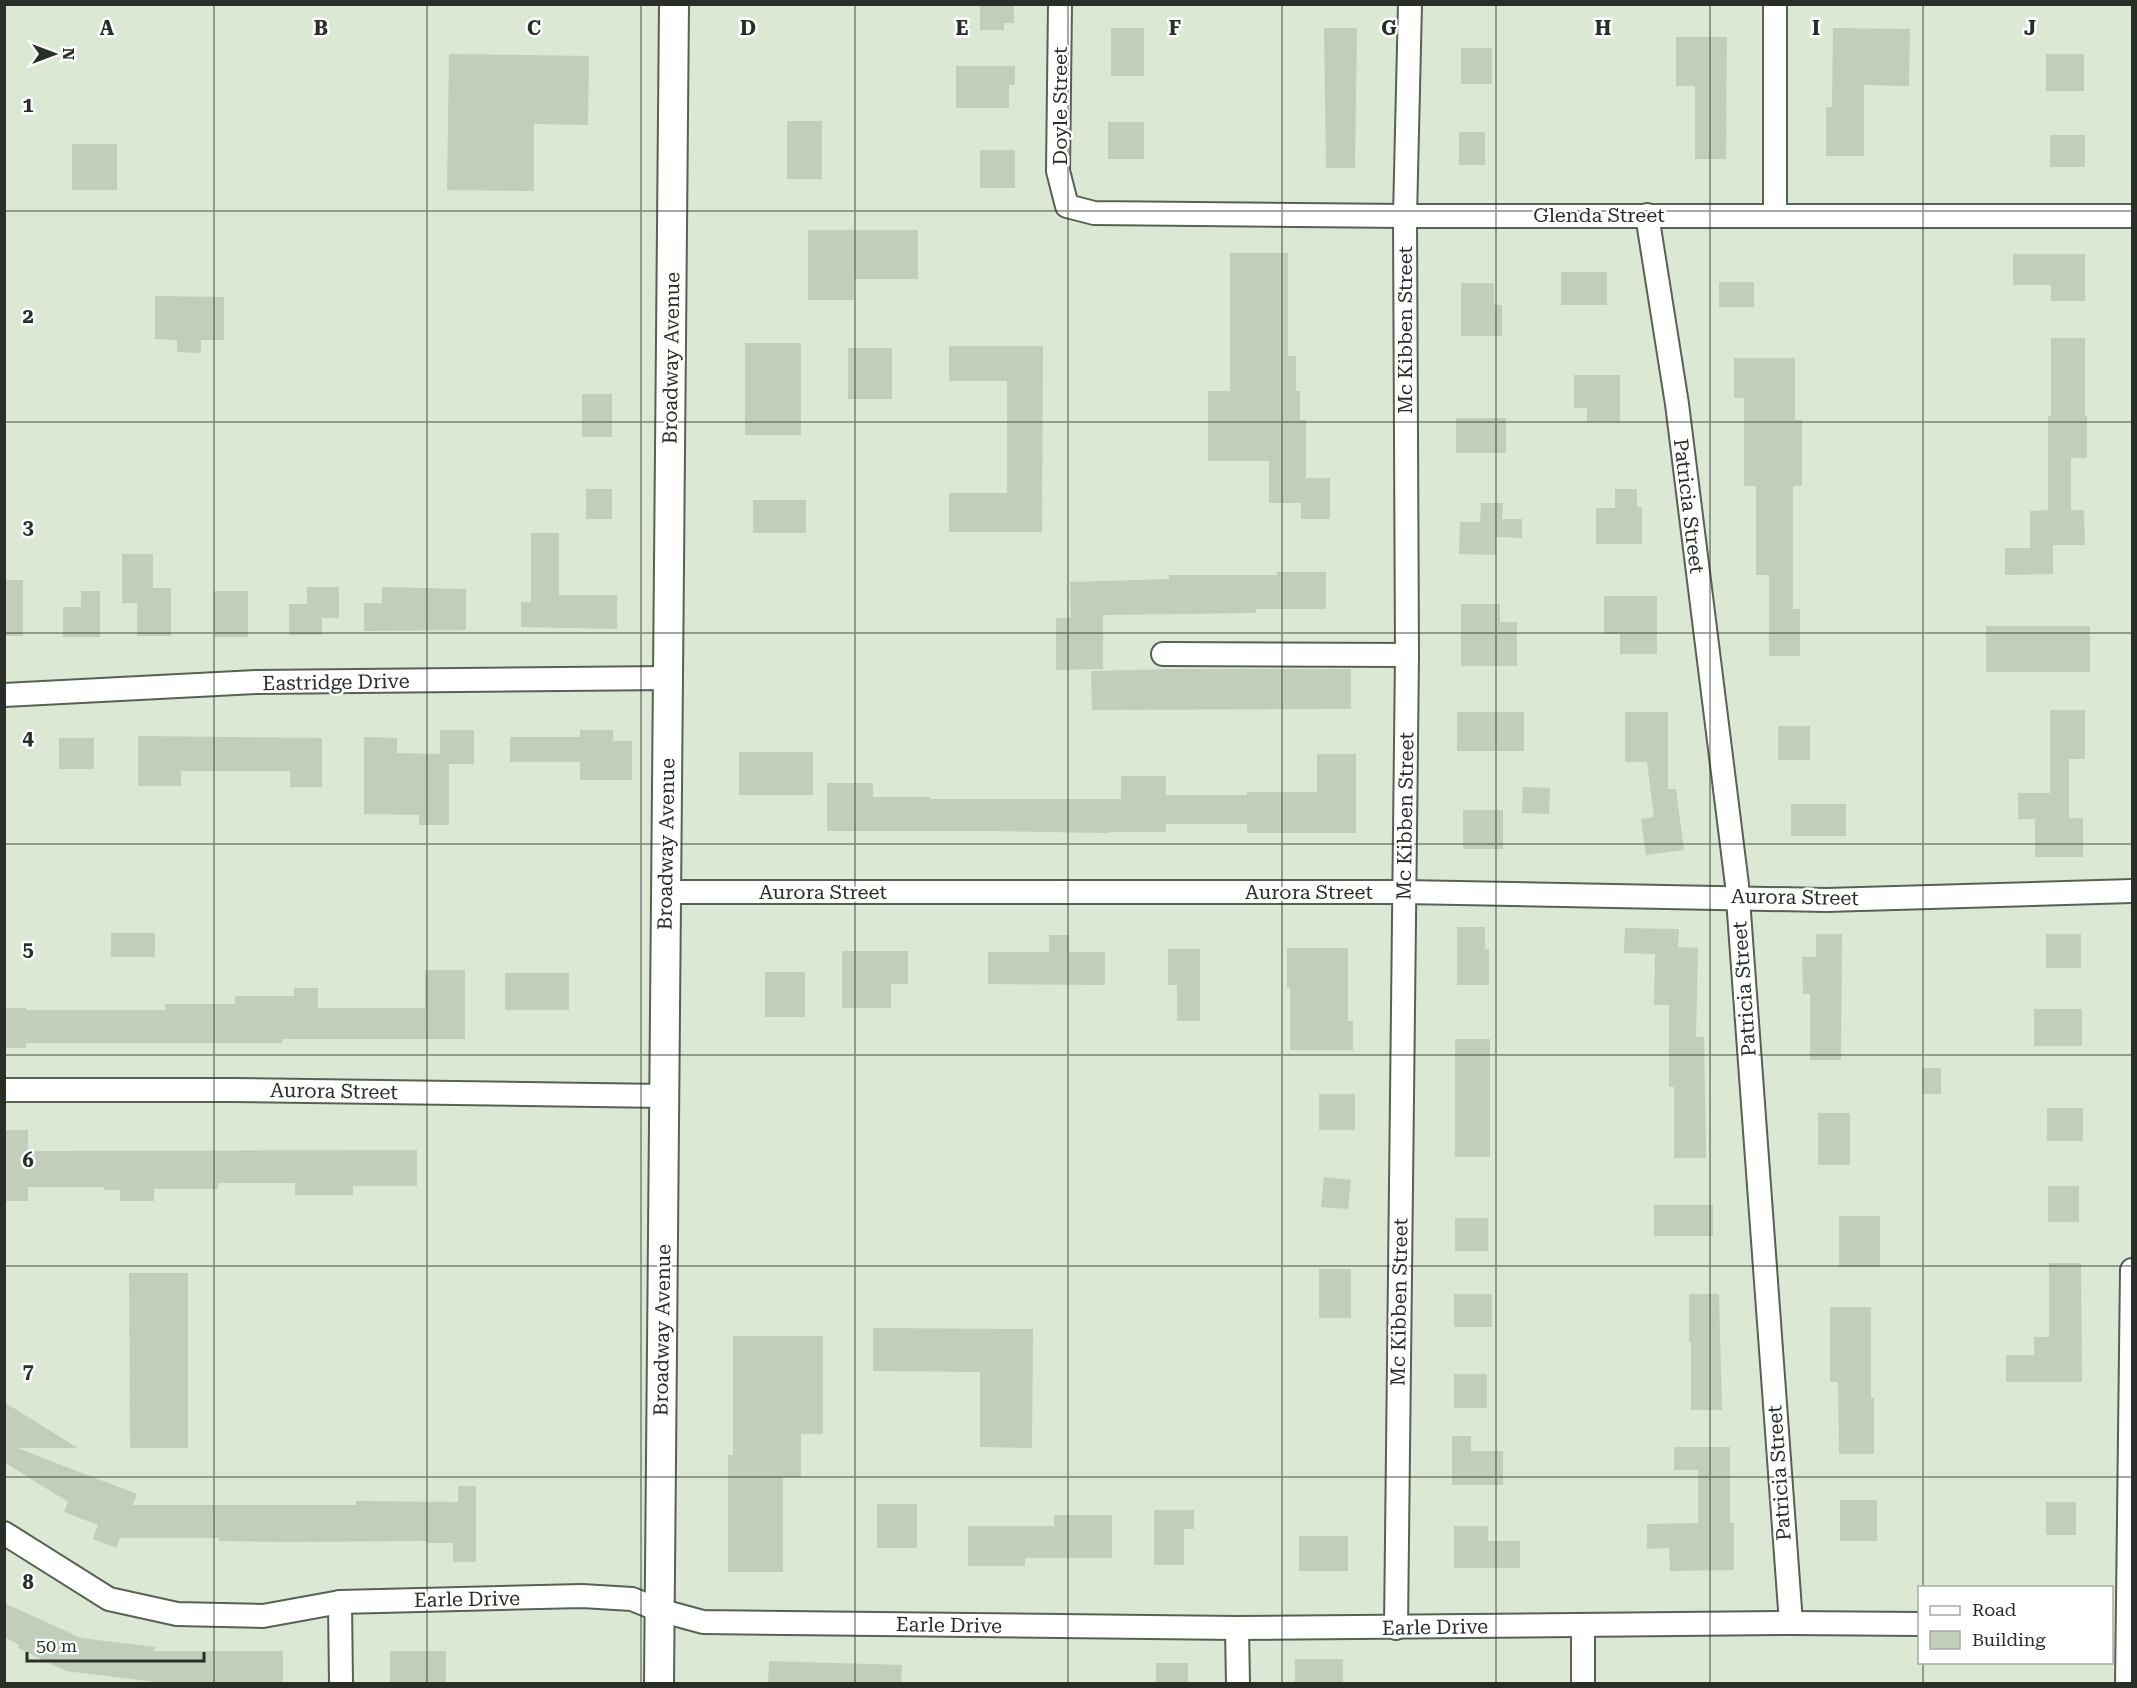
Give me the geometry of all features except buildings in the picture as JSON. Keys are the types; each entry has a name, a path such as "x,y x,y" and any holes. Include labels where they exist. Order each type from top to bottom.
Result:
{"main road":[{"name":"Broadway Avenue","path":"658,1683 674,4"}],"street":[{"name":"Doyle Street","path":"1060,4 1058,171 1067,206"},
{"name":"Mc Kibben Street","path":"1396,1628 1407,655 1405,216 1410,4"},
{"path":"1775,4 1775,216"},
{"name":"Glenda Street","path":"1067,206 1094,213 1405,216 2133,216"},
{"name":"Patricia Street","path":"1647,215 1677,404 1737,897 1791,1623"},
{"path":"1163,654 1407,655"},
{"name":"Eastridge Drive","path":"4,695 256,682 668,678"},
{"name":"Aurora Street","path":"666,892 1404,892 1826,900 2133,891"},
{"name":"Aurora Street","path":"4,1090 232,1090 664,1096"},
{"path":"2127,1683 2124,1626 2133,1270"},
{"name":"Earle Drive","path":"4,1533 108,1599 177,1614 263,1616 340,1602 582,1596 632,1599 659,1610 702,1622 1238,1628 1918,1624"},
{"path":"340,1602 341,1683"},
{"path":"1583,1625 1583,1683"},
{"path":"1238,1628 1238,1683"}]}
